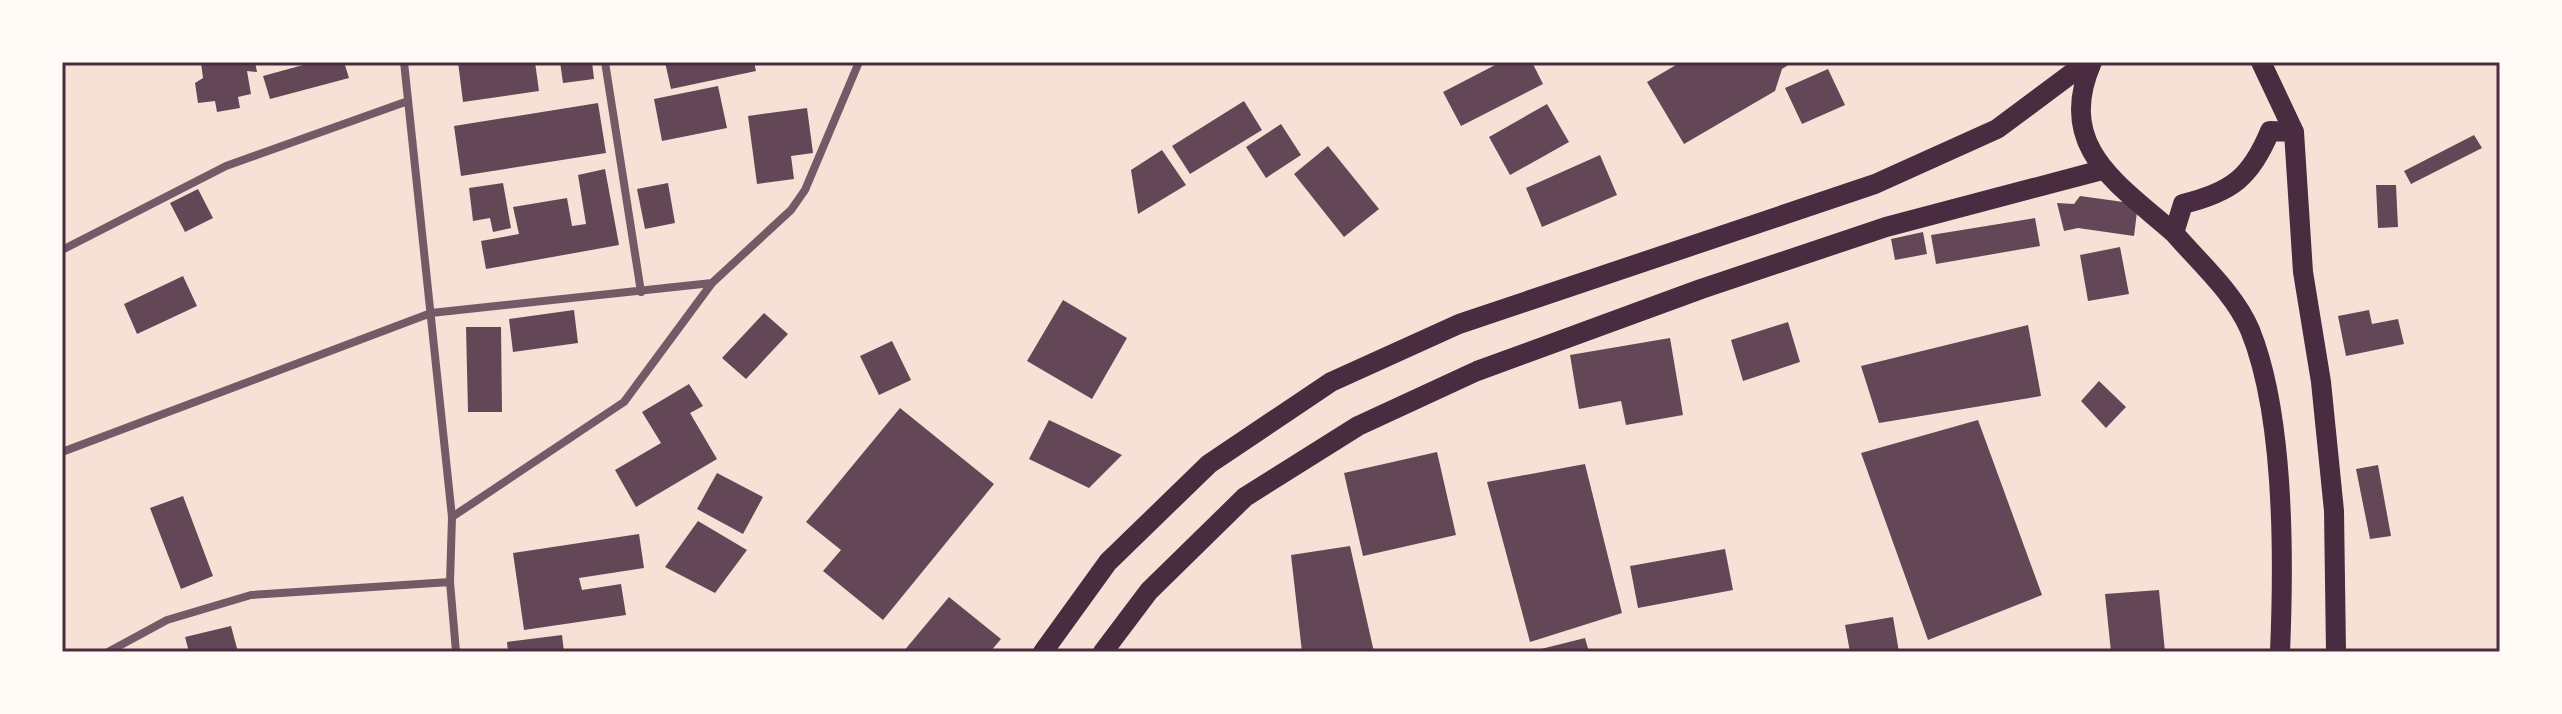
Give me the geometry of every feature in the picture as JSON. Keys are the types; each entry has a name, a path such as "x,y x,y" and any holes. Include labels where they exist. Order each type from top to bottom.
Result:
{"main road":[{"path":"2090,62 2083,84 2080,114 2087,144 2102,170 2174,233 2217,282 2249,327 2269,391 2279,504 2280,652"},
{"path":"1043,652 1108,562 1209,464 1331,382 1459,324 1875,184 1997,129 2090,62"},
{"path":"2261,62 2294,132 2303,272 2321,382 2334,511 2336,652"},
{"path":"2174,233 2183,204 2212,197 2239,182 2258,159 2270,131 2294,132"},
{"path":"1103,652 1149,591 1245,497 1358,426 1477,371 1701,289 1886,227 2102,170"}],"street":[{"path":"404,62 452,517 450,582 456,652"},
{"path":"605,62 641,292"},
{"path":"452,517 624,402 712,283 791,210 805,190 859,62"},
{"path":"62,250 226,166 408,101"},
{"path":"62,452 431,313 712,283"},
{"path":"108,652 167,620 251,595 450,582"}],"building":[{"path":"255,62 257,72 247,71 251,94 238,97 240,108 217,112 215,101 198,103 195,83 203,78 201,63"},
{"path":"314,62 344,62 349,78 270,99 263,76"},
{"path":"458,62 535,62 539,91 463,102"},
{"path":"560,62 592,62 594,79 563,83"},
{"path":"665,62 754,62 756,71 671,89"},
{"path":"1501,62 1532,62 1543,84 1461,126 1443,92"},
{"path":"1681,62 1793,62 1782,69 1775,91 1684,144 1647,82"},
{"path":"1828,69 1845,105 1802,124 1785,88"},
{"path":"718,86 727,128 662,141 654,99"},
{"path":"1244,101 1262,130 1190,174 1172,146"},
{"path":"598,103 606,153 461,176 454,126"},
{"path":"1547,104 1569,142 1510,175 1489,137"},
{"path":"807,108 813,153 791,156 794,179 757,184 748,116"},
{"path":"1281,124 1301,155 1266,178 1246,147"},
{"path":"2474,135 2482,148 2411,184 2404,171"},
{"path":"1328,146 1379,209 1344,237 1294,174"},
{"path":"1162,150 1186,185 1138,214 1131,170"},
{"path":"1600,155 1617,195 1542,227 1526,188"},
{"path":"605,169 619,245 486,269 481,241 519,234 513,207 567,198 572,226 586,224 578,175"},
{"path":"503,183 511,228 493,232 490,218 473,221 469,188"},
{"path":"668,183 675,223 645,229 637,189"},
{"path":"2376,185 2396,185 2398,227 2378,228"},
{"path":"198,189 213,218 185,232 170,203"},
{"path":"2080,196 2138,204 2134,236 2078,228 2064,231 2057,203 2074,204"},
{"path":"2035,218 2040,246 1936,264 1931,235"},
{"path":"1923,232 1927,254 1895,260 1891,239"},
{"path":"2120,247 2129,294 2088,301 2080,255"},
{"path":"183,276 197,306 137,334 124,304"},
{"path":"1063,300 1127,338 1092,399 1027,361"},
{"path":"574,310 578,343 513,352 509,319"},
{"path":"2369,310 2372,324 2398,319 2404,344 2346,356 2338,316"},
{"path":"764,313 788,334 746,379 722,358"},
{"path":"1788,322 1800,362 1743,381 1731,340"},
{"path":"2028,325 2041,396 1879,423 1861,366"},
{"path":"466,327 501,327 502,412 468,412"},
{"path":"1670,338 1683,415 1626,425 1621,401 1579,409 1570,355"},
{"path":"892,341 911,380 879,395 860,356"},
{"path":"2099,381 2126,407 2106,428 2081,401"},
{"path":"689,384 703,406 690,413 717,459 636,507 615,470 661,443 642,412"},
{"path":"900,408 994,484 883,620 823,571 841,550 806,522"},
{"path":"1049,420 1122,455 1089,488 1029,459"},
{"path":"1978,420 2042,595 1928,640 1861,453"},
{"path":"1437,452 1456,535 1363,556 1344,473"},
{"path":"1585,464 1622,613 1530,642 1487,482"},
{"path":"2378,465 2391,536 2370,539 2356,469"},
{"path":"717,473 763,497 743,534 697,509"},
{"path":"183,496 213,576 181,589 150,508"},
{"path":"698,521 747,550 715,593 665,567"},
{"path":"639,534 644,568 579,578 582,590 621,584 626,615 524,630 513,553"},
{"path":"1350,546 1374,652 1302,652 1291,555"},
{"path":"1725,549 1733,590 1638,608 1630,566"},
{"path":"2159,590 2165,652 2111,652 2105,594"},
{"path":"949,597 1001,639 990,652 903,652"},
{"path":"1893,617 1899,652 1850,652 1845,625"},
{"path":"231,626 238,652 189,652 185,637"},
{"path":"562,635 564,652 508,652 507,642"},
{"path":"1585,638 1589,652 1533,651"}]}
